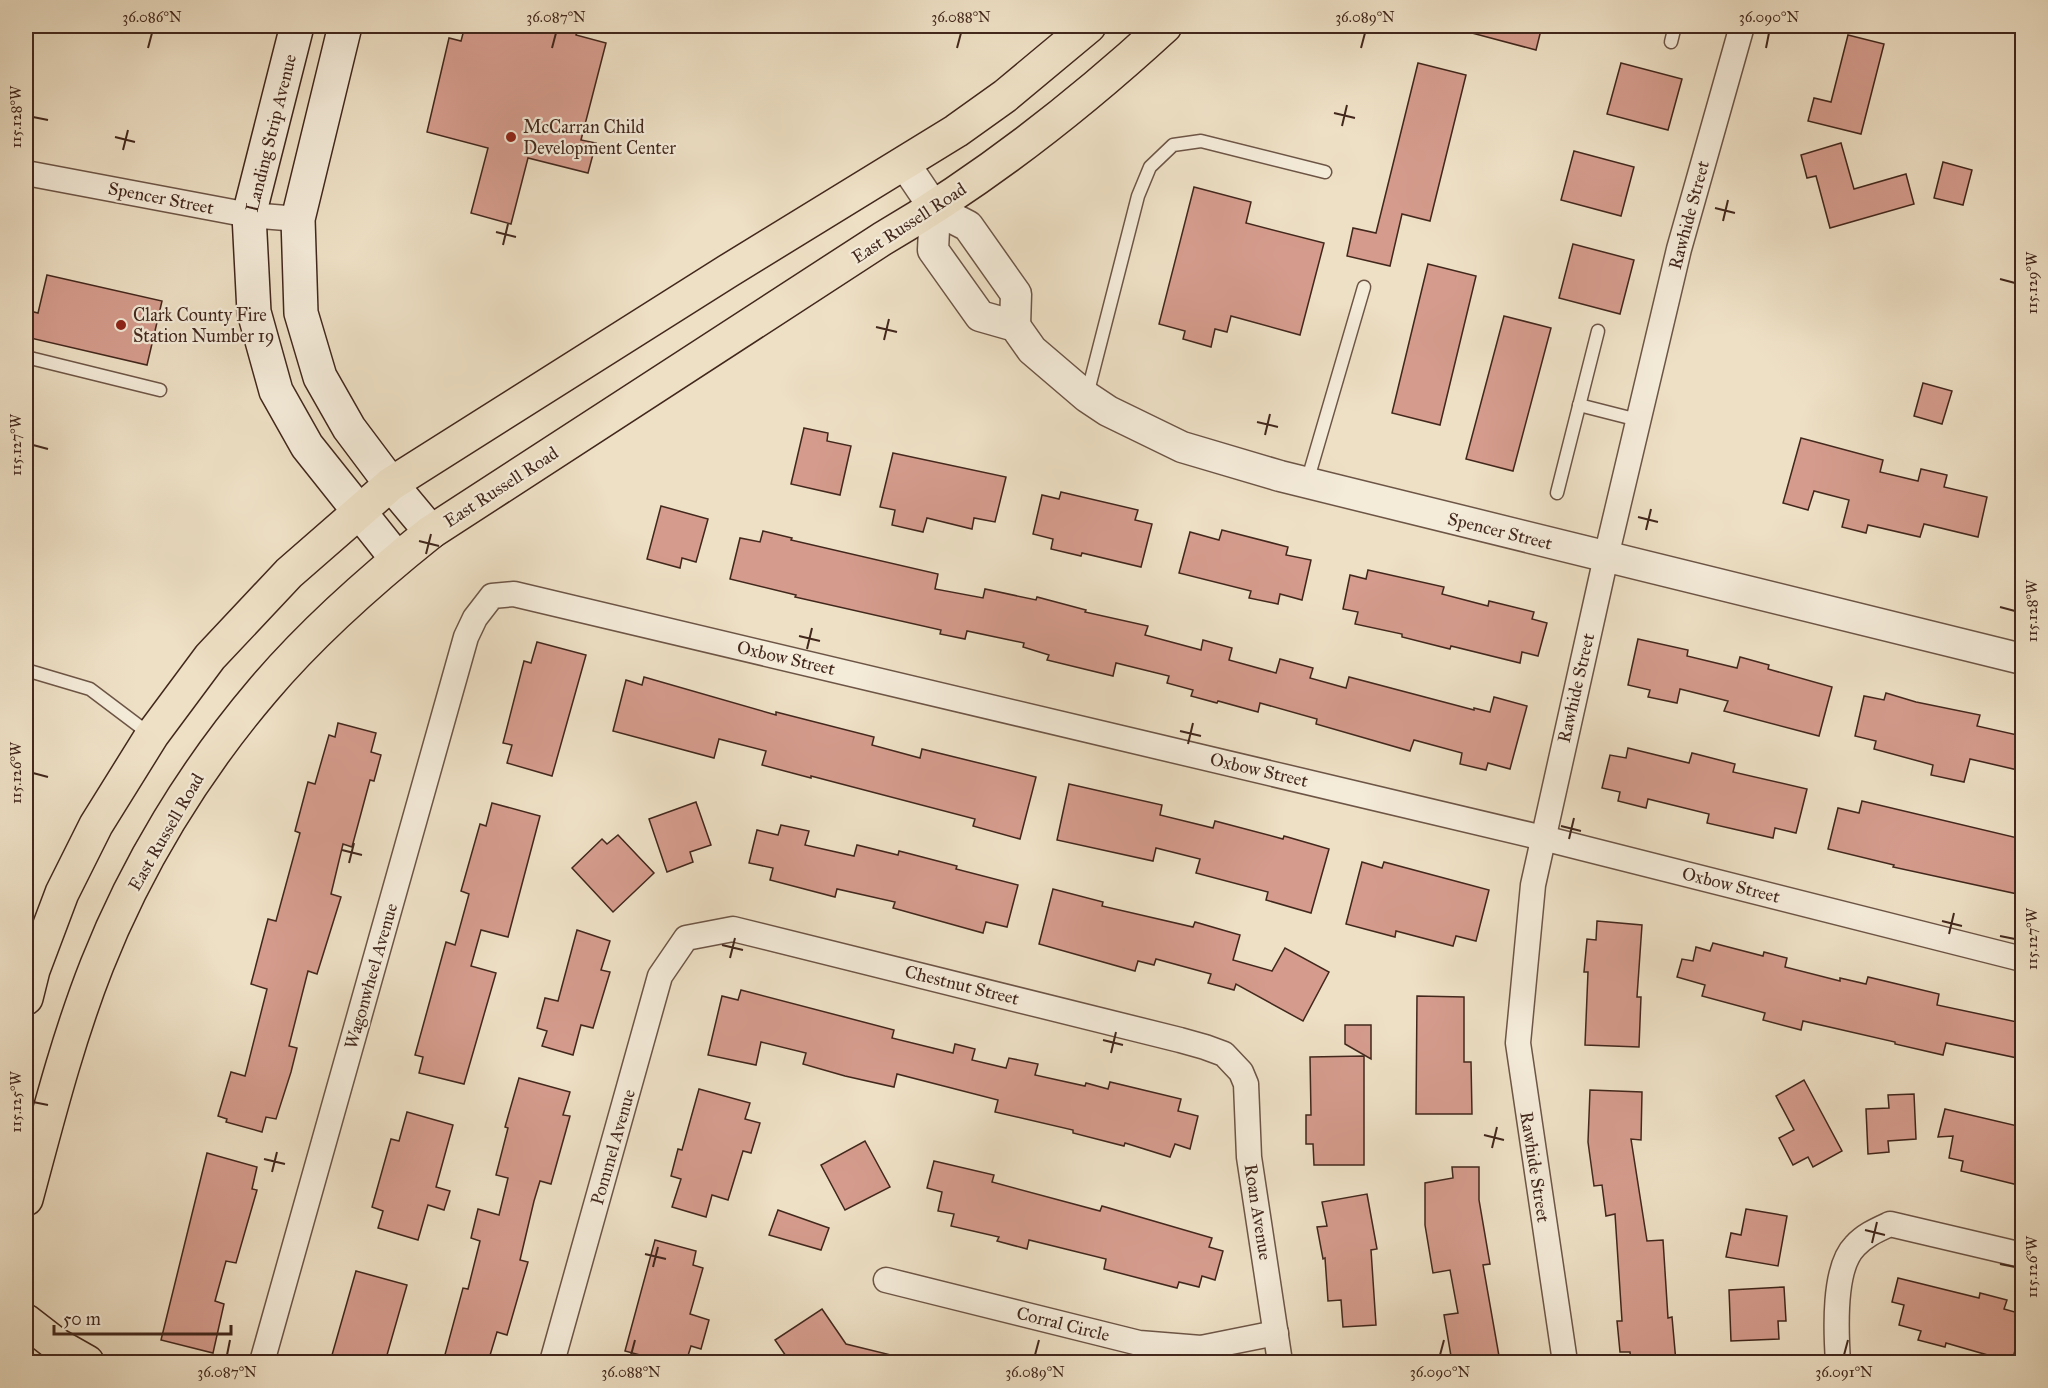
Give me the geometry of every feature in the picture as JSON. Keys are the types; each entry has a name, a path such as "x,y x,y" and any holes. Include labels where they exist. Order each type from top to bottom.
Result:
{"main road":[{"name":"Landing Strip Avenue","path":"297,26 249,215 254,312 276,391 307,447 397,559"},
{"path":"345,26 298,219 301,313 320,377 349,428 431,532"},
{"path":"28,978 62,893 96,825 152,735 210,657 289,573 391,484 728,271 956,131 1005,96 1089,26"},
{"name":"East Russell Road","path":"26,1199 77,1022 97,965 120,913 150,855 210,758 263,690 337,612 431,532 882,239 934,209 1049,126 1165,26"},
{"path":"26,1321 50,1340 89,1362"}],"street":[{"name":"Rawhide Street","path":"1565,1362 1518,1043 1533,885 1606,557 1679,249 1742,26"},
{"path":"904,163 934,209 968,226 1016,294 1015,326 980,316 933,250 934,209"},
{"name":"Spencer Street","path":"26,173 249,215 298,219"},
{"name":"Spencer Street","path":"1015,326 1032,350 1087,397 1108,411 1182,447 1306,483 2022,659"},
{"name":"Oxbow Street","path":"492,596 514,594 1543,838 2022,959"},
{"name":"Wagonwheel Avenue","path":"262,1362 466,637 492,596"},
{"name":"Chestnut Street","path":"686,938 733,929 1180,1040 1224,1054 1233,1064"},
{"name":"Pommel Avenue","path":"552,1362 660,976 686,938"},
{"name":"Roan Avenue","path":"1233,1064 1246,1084 1249,1157 1280,1362"},
{"path":"1839,1362 1836,1327 1843,1266 1853,1247 1870,1233 1890,1224 2022,1255"},
{"name":"Corral Circle","path":"886,1280 1139,1343 1201,1348 1276,1333"},
{"path":"50,1362 89,1362"}],"lane":[{"path":"1671,42 1675,26"},
{"path":"1087,397 1138,196 1150,167 1165,152 1173,145 1201,141 1325,172"},
{"path":"1306,483 1364,287"},
{"path":"1557,493 1598,331"},
{"path":"26,357 160,390"},
{"path":"1579,405 1638,420"},
{"path":"26,670 90,689 152,735"}],"building":[{"path":"465,26 578,26 576,35 606,43 581,140 596,143 588,173 528,158 511,224 471,213 488,148 427,132 449,38 461,41"},
{"path":"1469,26 1542,26 1536,50 1468,32"},
{"path":"1848,35 1884,44 1861,134 1808,121 1814,98 1831,102"},
{"path":"1418,63 1466,75 1430,221 1402,214 1390,266 1347,256 1353,228 1376,233"},
{"path":"1621,63 1682,79 1668,130 1607,114"},
{"path":"1841,143 1854,189 1906,174 1914,204 1830,228 1816,176 1807,178 1801,155"},
{"path":"1574,151 1634,167 1621,216 1561,200"},
{"path":"1943,162 1972,170 1963,205 1934,198"},
{"path":"1194,187 1251,202 1246,223 1324,243 1300,335 1231,316 1227,332 1215,329 1211,347 1183,339 1185,331 1159,324"},
{"path":"1573,244 1634,260 1620,314 1559,298"},
{"path":"1428,264 1476,276 1440,425 1392,413"},
{"path":"47,275 162,301 147,365 26,337 26,310 38,313"},
{"path":"1504,316 1551,328 1513,471 1466,459"},
{"path":"1923,383 1952,391 1942,424 1914,416"},
{"path":"804,428 828,433 827,441 851,446 840,495 791,484"},
{"path":"1801,438 1883,460 1880,472 1918,481 1921,469 1947,475 1944,487 1987,497 1978,537 1924,524 1920,537 1868,525 1866,533 1842,527 1849,500 1814,491 1808,510 1783,503"},
{"path":"893,453 1006,477 995,522 974,518 972,529 927,518 923,532 892,525 895,510 880,507"},
{"path":"1061,492 1138,510 1135,520 1152,524 1141,567 1082,553 1081,556 1051,549 1053,539 1033,534 1042,495 1059,499"},
{"path":"661,506 708,519 696,562 682,558 680,568 647,559"},
{"path":"1222,530 1288,547 1286,555 1311,560 1302,600 1280,594 1278,604 1249,598 1251,591 1179,573 1190,532 1219,540"},
{"path":"763,531 792,538 791,540 938,574 935,589 983,598 985,589 1036,600 1037,597 1086,610 1085,612 1148,626 1145,635 1201,650 1203,640 1232,648 1229,660 1276,673 1280,659 1313,668 1310,678 1346,688 1349,677 1474,710 1474,708 1490,712 1494,697 1527,706 1510,769 1488,763 1486,770 1460,764 1462,753 1414,740 1410,751 1316,724 1317,719 1260,703 1258,712 1218,701 1217,703 1191,696 1193,690 1167,683 1169,676 1116,663 1113,676 1047,660 1049,655 1023,647 1024,643 967,631 965,639 940,634 941,630 795,597 796,595 730,579 740,538 760,542"},
{"path":"1368,570 1444,587 1442,594 1488,606 1489,601 1534,612 1532,619 1547,623 1538,656 1522,652 1520,663 1451,646 1450,649 1402,637 1402,634 1355,624 1358,612 1343,609 1350,575 1366,579"},
{"path":"1638,639 1688,650 1687,656 1737,668 1740,657 1769,665 1768,669 1832,687 1819,736 1724,711 1728,701 1680,689 1677,703 1648,697 1650,690 1628,685"},
{"path":"537,642 586,655 552,776 507,763 512,745 503,743 524,661 531,663"},
{"path":"644,677 776,715 776,712 874,737 872,745 920,758 922,749 1036,777 1020,839 973,826 975,819 762,765 766,751 719,739 714,758 613,731 626,680 642,685"},
{"path":"1886,693 1916,702 1980,715 1977,726 2022,736 2022,771 1970,759 1964,782 1931,775 1933,765 1874,749 1876,741 1855,736 1864,696 1884,700"},
{"path":"338,723 376,733 371,752 381,755 374,781 370,780 352,847 343,844 331,894 341,897 317,974 308,971 289,1046 297,1048 291,1072 276,1119 266,1117 262,1132 226,1122 227,1119 218,1116 231,1072 245,1076 267,989 251,984 268,919 276,921 300,833 295,831 308,782 315,784 329,735 335,737"},
{"path":"1628,748 1689,763 1692,753 1735,764 1733,772 1807,789 1796,833 1775,828 1773,838 1707,823 1709,814 1648,799 1646,808 1618,801 1620,792 1602,788 1610,755 1626,758"},
{"path":"1069,784 1162,805 1160,815 1213,828 1215,821 1283,839 1284,836 1329,849 1311,913 1266,900 1268,892 1196,873 1200,859 1156,848 1153,861 1057,840"},
{"path":"1862,801 2022,839 2022,895 1893,867 1894,865 1828,849 1838,808 1859,813"},
{"path":"696,802 711,845 690,852 693,862 667,872 649,819"},
{"path":"492,803 540,816 508,937 481,930 471,966 496,973 464,1084 419,1073 423,1057 415,1055 446,942 455,945 469,894 461,891 480,824 486,826"},
{"path":"781,825 809,831 805,845 854,856 857,845 898,855 899,851 1018,885 1007,927 986,922 983,933 893,908 895,902 837,889 835,897 770,880 773,868 749,863 757,830 778,835"},
{"path":"618,835 654,873 613,912 572,868 602,839 607,844"},
{"path":"1362,862 1382,868 1384,862 1489,890 1476,941 1456,936 1453,946 1396,931 1395,937 1346,924"},
{"path":"1053,889 1103,902 1102,906 1193,927 1195,922 1240,935 1233,960 1272,971 1285,948 1329,972 1303,1021 1236,984 1234,990 1208,983 1211,974 1156,959 1154,965 1138,961 1135,971 1039,944"},
{"path":"1597,921 1642,925 1637,997 1641,997 1639,1047 1585,1045 1588,972 1584,972 1587,939 1596,940"},
{"path":"577,930 610,941 601,970 610,972 593,1028 581,1025 573,1055 542,1046 547,1031 537,1028 545,998 558,1001"},
{"path":"1713,943 1763,956 1764,952 1787,958 1785,967 1840,981 1840,978 1866,984 1868,977 1939,994 1937,1005 2022,1023 2022,1059 1946,1043 1943,1055 1803,1021 1801,1030 1763,1020 1765,1013 1702,996 1705,985 1677,977 1682,959 1693,961 1696,947 1710,951"},
{"path":"741,990 894,1030 892,1038 953,1053 955,1044 975,1049 972,1060 1006,1068 1009,1058 1038,1064 1035,1075 1108,1089 1110,1082 1181,1099 1178,1111 1198,1116 1190,1149 1175,1144 1170,1157 1125,1143 1124,1146 1073,1133 1073,1130 995,1112 998,1100 897,1074 894,1087 803,1064 806,1053 761,1042 756,1065 708,1055 722,996 738,1000"},
{"path":"1417,996 1464,997 1464,1062 1471,1062 1472,1114 1416,1114"},
{"path":"1345,1025 1371,1025 1371,1059 1345,1044"},
{"path":"1364,1056 1364,1165 1314,1165 1313,1144 1306,1144 1306,1115 1311,1115 1310,1057"},
{"path":"519,1078 570,1092 563,1115 570,1116 551,1184 540,1181 534,1201 520,1260 528,1262 507,1335 497,1332 488,1362 443,1362 463,1288 468,1289 480,1241 471,1238 478,1209 499,1215 508,1178 496,1175 508,1128 505,1127"},
{"path":"1804,1080 1842,1151 1813,1167 1808,1157 1793,1165 1779,1138 1794,1130 1776,1096"},
{"path":"699,1089 750,1103 745,1119 760,1123 751,1153 743,1151 728,1200 712,1195 706,1217 672,1207 681,1179 671,1176 678,1149 682,1150"},
{"path":"1590,1090 1642,1092 1641,1140 1631,1139 1647,1241 1663,1240 1668,1318 1672,1317 1676,1362 1631,1362 1630,1352 1620,1352 1617,1321 1622,1321 1615,1214 1606,1216 1602,1185 1594,1186 1588,1142"},
{"path":"1914,1094 1916,1139 1888,1141 1889,1152 1868,1154 1866,1109 1889,1108 1888,1095"},
{"path":"1945,1109 2022,1127 2022,1186 1961,1171 1963,1161 1949,1158 1953,1136 1938,1137"},
{"path":"407,1112 453,1125 436,1187 450,1191 444,1210 428,1205 418,1240 378,1228 383,1211 372,1207 391,1139 399,1141"},
{"path":"865,1141 890,1187 845,1210 821,1165"},
{"path":"207,1153 257,1167 252,1189 257,1190 236,1263 226,1261 215,1301 224,1304 213,1353 161,1340"},
{"path":"934,1161 994,1175 992,1182 1100,1211 1102,1206 1212,1238 1209,1247 1223,1251 1215,1280 1202,1276 1199,1287 1179,1282 1177,1288 1104,1269 1106,1259 1029,1240 1027,1249 997,1241 999,1237 951,1226 954,1214 938,1211 942,1192 927,1188"},
{"path":"1452,1167 1479,1167 1479,1200 1490,1264 1483,1265 1499,1356 1464,1362 1452,1362 1444,1315 1458,1313 1450,1270 1433,1273 1425,1225 1425,1183 1453,1178"},
{"path":"1367,1194 1377,1249 1371,1250 1376,1325 1343,1327 1341,1300 1328,1301 1325,1258 1323,1259 1317,1227 1327,1226 1322,1202"},
{"path":"1746,1209 1787,1216 1778,1266 1726,1257 1731,1233 1741,1235"},
{"path":"778,1210 829,1228 821,1250 769,1235"},
{"path":"655,1240 696,1251 693,1265 703,1268 690,1314 709,1320 701,1349 691,1346 686,1362 666,1362 625,1351"},
{"path":"356,1271 407,1285 385,1362 330,1362"},
{"path":"1898,1278 1979,1298 1980,1293 2007,1300 2004,1309 2022,1314 2022,1323 2012,1362 1946,1343 1945,1347 1918,1340 1921,1331 1899,1325 1904,1305 1892,1302"},
{"path":"1784,1287 1786,1321 1778,1321 1779,1339 1731,1341 1729,1290"},
{"path":"822,1309 846,1344 891,1355 890,1362 790,1362 775,1340"}],"place":[{"name":"McCarran Child Development Center","path":"511,137"},
{"name":"Clark County Fire Station Number 19","path":"121,325"}]}
